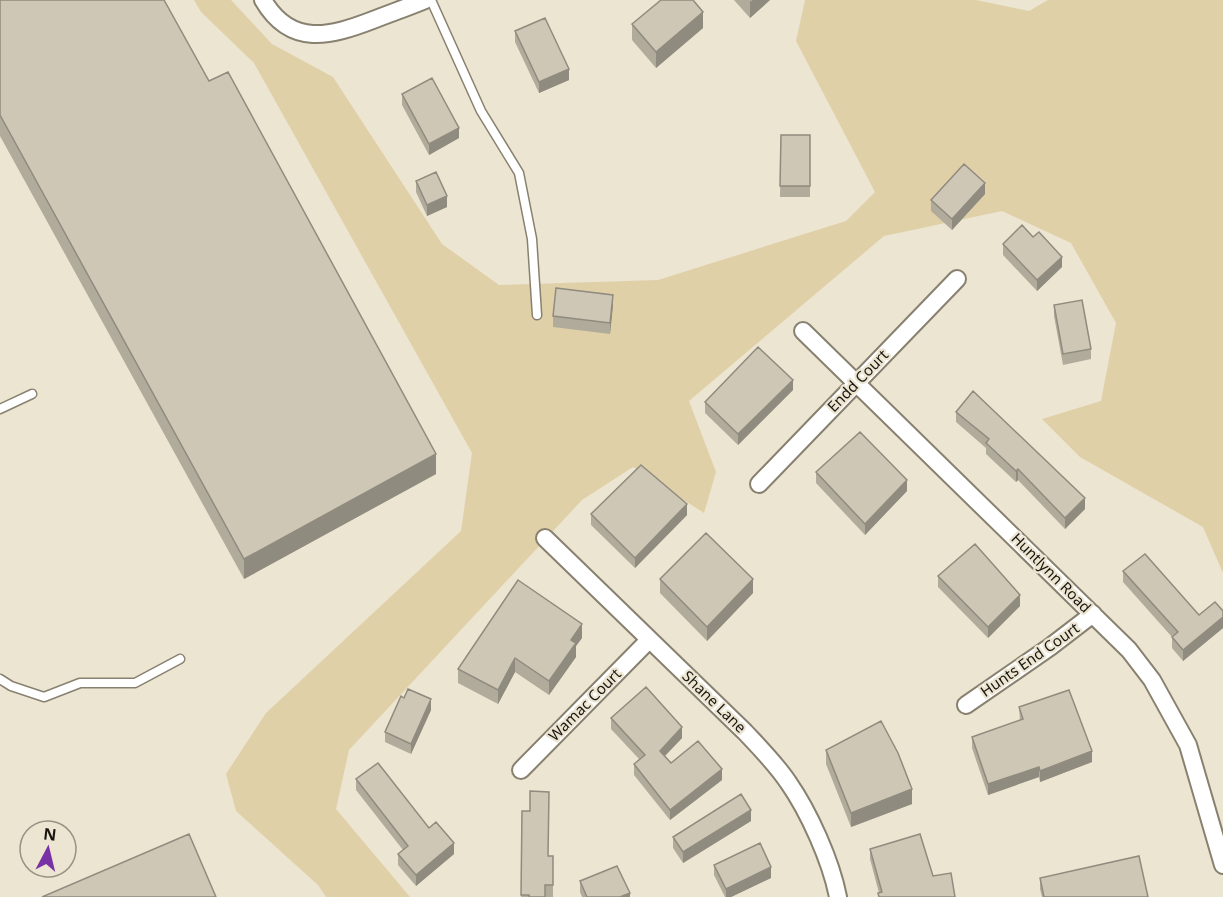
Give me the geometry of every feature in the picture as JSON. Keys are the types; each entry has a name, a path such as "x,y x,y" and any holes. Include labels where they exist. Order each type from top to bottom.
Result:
{"street":[{"path":"263,0 284,24 299,31 320,35 348,29 425,0"},
{"name":"Endd Court","path":"759,484 957,279"},
{"name":"Huntlynn Road","path":"803,331 1129,650 1152,680 1172,713 1192,756 1223,865"},
{"name":"Shane Lane","path":"545,538 746,732 788,782 802,805 827,857 838,897"},
{"name":"Hunts End Court","path":"966,705 1093,614"},
{"name":"Wamac Court","path":"521,770 649,640"}],"lane":[{"path":"431,0 481,111 519,173 532,239 537,315"},
{"path":"0,409 32,393"},
{"path":"0,679 11,686 44,697 80,684 135,683 180,659"}],"shaded area":[{"path":"194,0 231,0 272,44 333,77 442,244 499,285 658,280 846,221 875,192 796,41 805,0 976,0 1029,11 1048,0 1223,0 1223,573 1203,527 1080,457 1042,419 1101,401 1116,323 1071,243 1002,211 884,236 689,401 716,472 704,513 633,467 582,500 349,750 336,809 410,897 326,897 318,885 236,811 226,774 266,713 461,531 472,453 254,63 201,12"}],"building":[{"path":"0,0 164,0 209,81 228,72 436,454 244,559 0,115"},
{"path":"661,0 693,0 703,12 656,52 632,24"},
{"path":"545,18 569,69 539,82 515,31"},
{"path":"432,78 459,128 429,144 402,94"},
{"path":"781,135 810,135 810,186 780,186"},
{"path":"964,164 985,183 952,219 931,200"},
{"path":"436,172 447,196 427,205 416,181"},
{"path":"1022,225 1033,237 1039,232 1062,257 1037,280 1003,244"},
{"path":"556,288 613,295 610,323 553,316"},
{"path":"1082,300 1091,349 1063,354 1054,305"},
{"path":"758,347 793,380 738,434 705,402"},
{"path":"973,391 1085,498 1065,518 1018,469 1016,471 986,443 989,439 956,412"},
{"path":"860,432 907,480 865,524 816,472"},
{"path":"641,465 687,504 635,558 591,514"},
{"path":"706,533 753,579 707,627 660,579"},
{"path":"975,544 1020,595 988,627 938,576"},
{"path":"1145,554 1199,615 1215,602 1223,611 1223,617 1183,650 1172,637 1178,632 1123,571"},
{"path":"518,580 582,624 571,640 576,643 549,681 515,658 498,690 458,669"},
{"path":"646,687 682,727 660,751 671,763 698,741 722,769 670,810 634,764 645,755 611,718"},
{"path":"408,689 431,699 411,744 385,732 401,696 404,698"},
{"path":"1069,690 1092,751 1040,771 1039,767 988,784 972,737 1023,719 1019,707"},
{"path":"881,721 898,753 912,789 851,813 826,750"},
{"path":"378,763 429,828 436,822 454,843 416,875 398,854 408,846 356,779"},
{"path":"530,791 549,792 548,856 553,856 553,885 545,885 545,897 521,895 522,811 530,811"},
{"path":"741,794 751,810 683,852 673,837"},
{"path":"189,834 216,897 42,897"},
{"path":"920,834 933,876 951,873 955,897 879,897 878,893 882,892 870,849"},
{"path":"760,843 771,867 726,889 714,865"},
{"path":"1139,856 1148,897 1044,897 1040,878"},
{"path":"617,866 630,893 620,897 587,897 580,881"}]}
